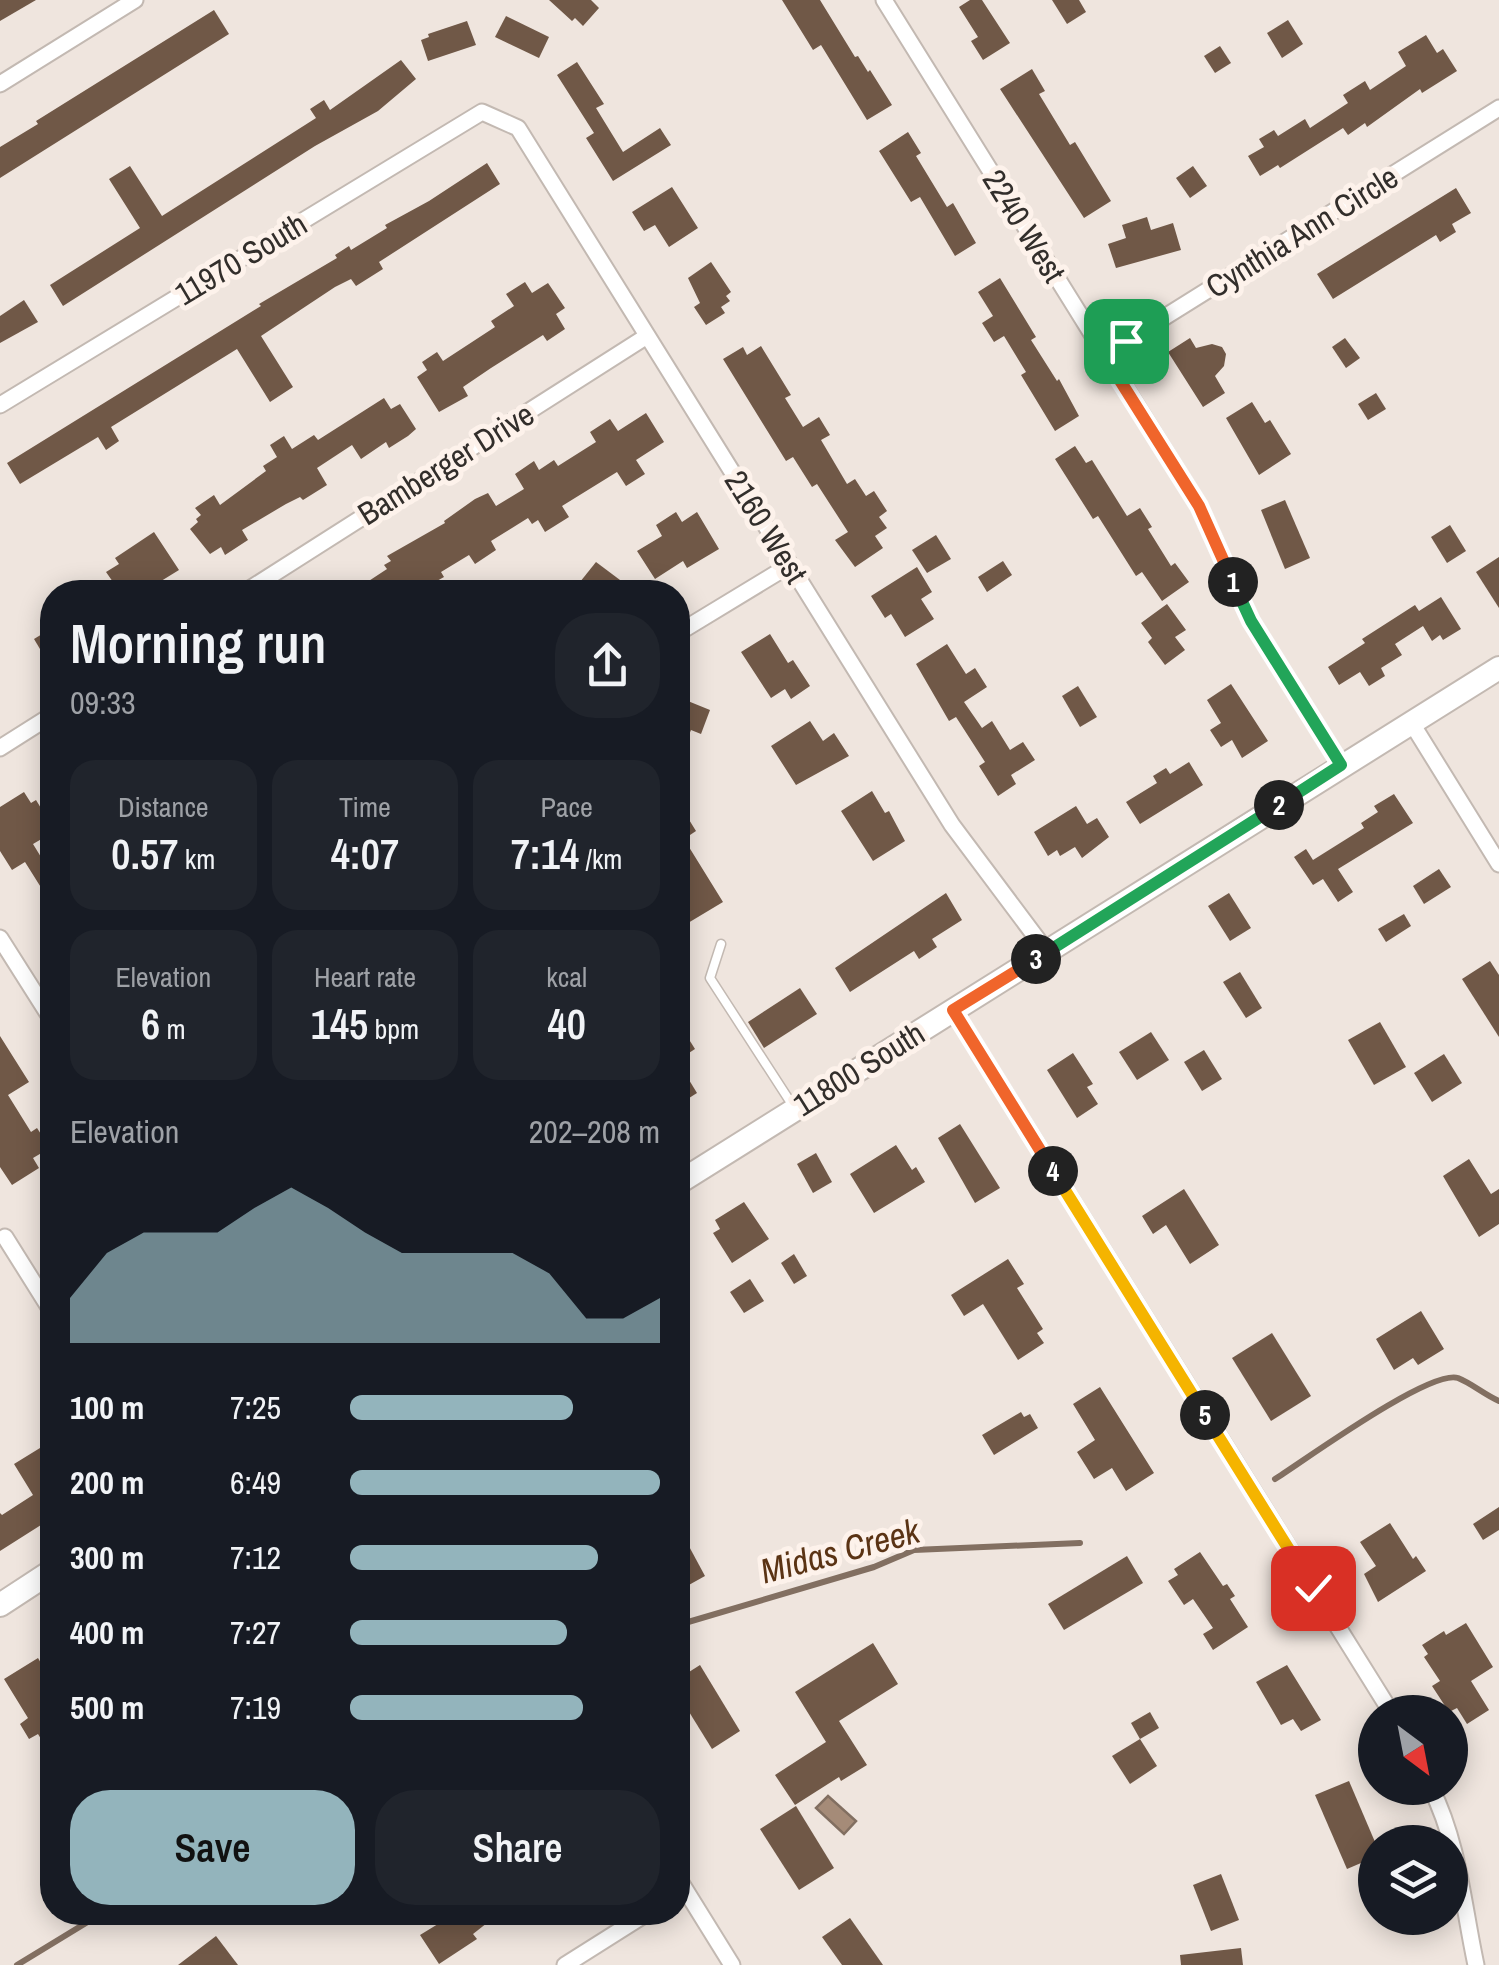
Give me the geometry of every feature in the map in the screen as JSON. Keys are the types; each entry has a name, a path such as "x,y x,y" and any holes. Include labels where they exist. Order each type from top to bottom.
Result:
{"main road":[{"name":"11800 South","path":"690,1176 1499,668"},
{"path":"0,1604 40,1580"}],"street":[{"path":"0,84 135,0"},
{"name":"2240 West","path":"884,0 1199,506 1251,621 1341,765"},
{"name":"Cynthia Ann Circle","path":"1104,355 1499,108"},
{"name":"2160 West","path":"482,112 518,128 952,825 1047,952"},
{"name":"11970 South","path":"0,406 482,112"},
{"name":"Bamberger Drive","path":"264,580 648,336"},
{"path":"690,626 790,565"},
{"path":"1411,722 1499,864"},
{"path":"0,748 40,723"},
{"path":"0,938 40,1001"},
{"path":"953,1010 1380,1695"},
{"path":"5,1237 40,1293"},
{"path":"1439,1805 1462,1881 1476,1965"},
{"path":"690,1902 732,1965"},
{"path":"564,1965 627,1925"}],"lane":[{"path":"721,944 710,978 795,1110"}],"shaded area":[{"path":"828,1796 856,1821 844,1834 816,1808"}],"building":[{"path":"0,0 36,0 0,21"},
{"path":"549,0 591,0 599,8 583,26"},
{"path":"782,0 820,0 855,57 870,70 892,105 867,120 821,45 813,50"},
{"path":"970,0 982,0 1010,43 983,60 971,41 978,37 959,7"},
{"path":"1052,0 1079,0 1086,12 1067,24"},
{"path":"214,10 229,34 0,178 0,147"},
{"path":"506,16 549,37 539,58 495,37"},
{"path":"1288,20 1303,44 1282,58 1267,33"},
{"path":"467,21 476,45 428,61 421,40"},
{"path":"1426,35 1437,53 1443,49 1457,71 1422,93 1420,89 1367,127 1365,123 1348,135 1343,128 1280,168 1278,165 1260,176 1248,156 1264,147 1259,139 1274,130 1278,136 1305,119 1310,128 1348,103 1343,95 1365,81 1370,90 1406,66 1398,52"},
{"path":"1220,46 1231,63 1215,73 1204,56"},
{"path":"401,60 416,79 378,111 315,146 63,306 50,285 140,228 109,179 130,166 162,216 316,118 310,109 324,100 330,110"},
{"path":"577,62 604,104 596,108 623,152 660,128 671,145 613,181 586,138 594,133 557,75"},
{"path":"1032,69 1045,91 1039,94 1070,145 1075,142 1111,201 1084,218 1000,89"},
{"path":"908,132 921,153 916,156 947,207 953,203 976,243 955,256 920,197 911,202 879,151"},
{"path":"487,163 500,184 379,262 383,269 356,286 351,279 335,287 261,336 293,387 270,402 237,349 111,427 119,441 106,450 98,437 20,484 7,463"},
{"path":"1193,166 1207,186 1190,198 1176,178"},
{"path":"672,187 698,228 669,247 655,225 644,231 632,212"},
{"path":"1456,188 1471,213 1452,224 1456,232 1440,242 1436,235 1333,299 1317,274"},
{"path":"1147,217 1151,230 1173,223 1181,250 1116,268 1108,244 1126,238 1122,225"},
{"path":"711,262 731,292 726,296 730,301 721,307 725,313 706,325 694,307 700,303 688,278"},
{"path":"1000,278 1036,337 1031,340 1079,416 1055,431 1021,375 1026,372 1004,336 994,342 982,323 993,316 978,292"},
{"path":"525,282 532,293 548,283 565,308 556,314 565,329 547,341 543,335 491,368 463,387 468,396 439,412 417,377 427,370 422,362 437,352 443,361 495,327 491,321 514,306 506,294"},
{"path":"24,300 38,322 0,343 0,316"},
{"path":"1190,338 1196,348 1212,344 1222,347 1226,354 1224,366 1215,376 1225,393 1203,407 1168,352"},
{"path":"1345,338 1360,358 1346,368 1332,347"},
{"path":"761,346 791,395 785,398 803,427 819,417 830,435 821,440 847,484 855,479 866,496 874,491 887,511 879,517 887,528 875,536 883,548 855,567 835,540 848,532 817,484 812,487 793,457 786,461 723,359 743,347 747,355"},
{"path":"1376,393 1386,409 1368,420 1358,404"},
{"path":"384,398 391,409 400,404 416,429 408,436 389,448 386,442 361,459 352,445 317,468 327,485 242,530 248,540 225,555 221,547 210,554 190,529 201,515 195,508 214,495 220,505 266,471 263,466 277,457 270,445 284,436 292,449 314,435 318,440"},
{"path":"1252,402 1265,423 1270,420 1291,454 1259,475 1226,418"},
{"path":"646,413 664,442 636,460 645,474 626,486 617,472 562,506 569,517 545,532 538,520 532,524 528,518 491,541 496,550 475,564 469,555 441,572 444,577 439,580 370,580 387,569 384,565 391,561 387,556 445,523 475,499 488,493 496,506 524,489 515,474 534,461 539,470 554,460 558,466 596,442 590,432 610,419 618,431"},
{"path":"1075,446 1086,463 1092,460 1127,516 1140,508 1171,566 1175,563 1189,582 1162,601 1142,572 1136,576 1098,516 1093,519 1055,459"},
{"path":"1285,500 1310,558 1285,569 1261,510"},
{"path":"676,512 682,522 697,512 719,549 687,568 683,561 655,579 637,551 662,536 656,525"},
{"path":"1450,525 1466,551 1447,563 1431,537"},
{"path":"154,532 179,570 163,580 112,580 106,572 119,564 115,558"},
{"path":"936,535 951,559 927,573 912,550"},
{"path":"1499,557 1499,608 1476,572"},
{"path":"1003,561 1012,575 987,592 978,577"},
{"path":"596,562 620,580 582,580"},
{"path":"917,567 932,592 921,599 934,619 905,637 891,614 885,618 871,596"},
{"path":"1441,597 1461,629 1443,640 1440,635 1432,641 1423,626 1395,644 1402,655 1381,668 1385,676 1369,686 1360,672 1339,685 1328,667 1365,643 1362,639 1415,605 1419,611"},
{"path":"1167,604 1186,630 1175,637 1185,650 1165,665 1148,642 1152,638 1141,623"},
{"path":"770,634 788,663 793,660 810,686 791,699 785,689 771,698 741,652"},
{"path":"947,644 966,674 975,668 987,687 964,702 982,728 992,721 1010,750 1023,742 1035,760 1011,775 1016,784 998,796 979,766 985,762 956,717 949,721 916,664"},
{"path":"1231,684 1268,741 1242,758 1232,740 1221,747 1210,730 1221,723 1207,700"},
{"path":"1078,686 1097,717 1080,727 1062,696"},
{"path":"690,702 710,710 701,734 691,730"},
{"path":"810,721 823,741 834,733 849,756 796,785 771,746"},
{"path":"1189,762 1203,785 1140,824 1126,802 1157,783 1153,776 1166,768 1170,774"},
{"path":"872,791 885,813 889,811 905,841 873,861 841,811"},
{"path":"24,792 31,803 36,800 40,807 40,840 33,844 40,855 40,886 25,862 12,870 0,851 0,807"},
{"path":"1394,794 1413,823 1338,869 1353,892 1338,902 1323,879 1313,885 1294,857 1306,849 1313,860 1364,828 1361,823 1378,812 1374,806"},
{"path":"1076,806 1087,824 1097,818 1109,837 1082,858 1075,847 1060,856 1057,850 1048,856 1034,832"},
{"path":"690,849 723,902 690,922"},
{"path":"1439,869 1451,887 1424,904 1413,886"},
{"path":"946,893 962,920 932,939 937,947 919,959 914,951 850,992 835,968"},
{"path":"1229,893 1251,928 1230,941 1208,906"},
{"path":"1404,914 1411,926 1386,942 1378,929"},
{"path":"1490,961 1499,975 1499,1037 1462,979"},
{"path":"1240,972 1262,1008 1246,1018 1223,982"},
{"path":"800,988 817,1014 764,1048 748,1022"},
{"path":"1380,1022 1406,1067 1374,1085 1348,1040"},
{"path":"1151,1032 1169,1060 1137,1080 1119,1052"},
{"path":"0,1036 29,1082 8,1095 31,1132 37,1128 40,1133 40,1154 33,1158 39,1168 12,1185 0,1167"},
{"path":"1204,1050 1222,1079 1202,1091 1184,1062"},
{"path":"1073,1053 1093,1084 1087,1087 1098,1104 1077,1118 1047,1070"},
{"path":"1444,1054 1462,1083 1432,1102 1414,1073"},
{"path":"960,1124 1000,1188 975,1203 938,1138"},
{"path":"896,1145 925,1182 874,1213 850,1174"},
{"path":"816,1153 832,1182 813,1193 797,1164"},
{"path":"1469,1159 1491,1194 1499,1189 1499,1224 1479,1237 1443,1176"},
{"path":"1184,1189 1219,1245 1190,1264 1166,1225 1153,1234 1142,1216"},
{"path":"744,1202 769,1239 732,1263 713,1233 720,1229 715,1220"},
{"path":"794,1254 807,1276 794,1284 781,1263"},
{"path":"1008,1259 1024,1284 1017,1288 1043,1329 1037,1333 1044,1343 1018,1360 983,1304 964,1316 951,1295"},
{"path":"750,1279 764,1301 744,1313 730,1292"},
{"path":"1421,1311 1444,1349 1418,1365 1413,1358 1394,1370 1376,1339"},
{"path":"1272,1333 1311,1396 1271,1421 1232,1358"},
{"path":"1100,1387 1154,1473 1126,1491 1112,1468 1094,1479 1077,1452 1095,1440 1073,1404"},
{"path":"1021,1412 1024,1417 1030,1414 1038,1428 994,1455 982,1435"},
{"path":"40,1448 40,1526 0,1551 0,1513 33,1495 14,1464"},
{"path":"1499,1507 1499,1530 1483,1540 1473,1524"},
{"path":"1390,1523 1413,1559 1416,1556 1426,1571 1378,1602 1364,1574 1376,1566 1360,1542"},
{"path":"690,1548 705,1576 690,1584"},
{"path":"1200,1552 1223,1586 1227,1584 1235,1596 1230,1599 1248,1627 1213,1650 1203,1634 1213,1628 1193,1599 1184,1605 1168,1581 1178,1575 1174,1569"},
{"path":"1127,1556 1143,1583 1064,1630 1048,1604"},
{"path":"1466,1623 1493,1667 1471,1681 1489,1710 1468,1723 1468,1695 1438,1695 1432,1686 1440,1681 1424,1657 1428,1654 1422,1645 1444,1631 1446,1635"},
{"path":"873,1643 898,1684 839,1721 867,1765 841,1781 839,1777 795,1805 775,1775 826,1742 795,1692"},
{"path":"38,1658 40,1737 38,1734 29,1739 20,1724 28,1718 4,1679"},
{"path":"700,1665 740,1731 712,1749 690,1713 690,1671"},
{"path":"1287,1665 1321,1720 1301,1731 1293,1719 1281,1725 1256,1682"},
{"path":"1150,1712 1159,1728 1140,1739 1131,1723"},
{"path":"1140,1739 1157,1766 1130,1784 1112,1756"},
{"path":"1349,1781 1368,1825 1358,1825 1358,1864 1347,1869 1315,1795"},
{"path":"796,1806 834,1868 799,1890 760,1829"},
{"path":"1221,1874 1239,1920 1211,1931 1193,1885"},
{"path":"850,1918 883,1965 842,1965 822,1937"},
{"path":"436,1925 484,1925 473,1934 477,1939 439,1964 420,1935"},
{"path":"216,1936 238,1965 178,1965"},
{"path":"1241,1948 1243,1965 1181,1965 1180,1955"}],"waterway":[{"name":"Midas Creek","path":"1275,1479 1396,1401 1443,1379 1458,1378 1499,1401"},
{"name":"Midas Creek","path":"690,1621 874,1567 914,1550 1080,1543"},
{"name":"Midas Creek","path":"17,1965 83,1925"}],"route":[{"path":"1126,341 1104,355 1199,506 1251,621 1341,765 953,1010 1313,1588"}]}
